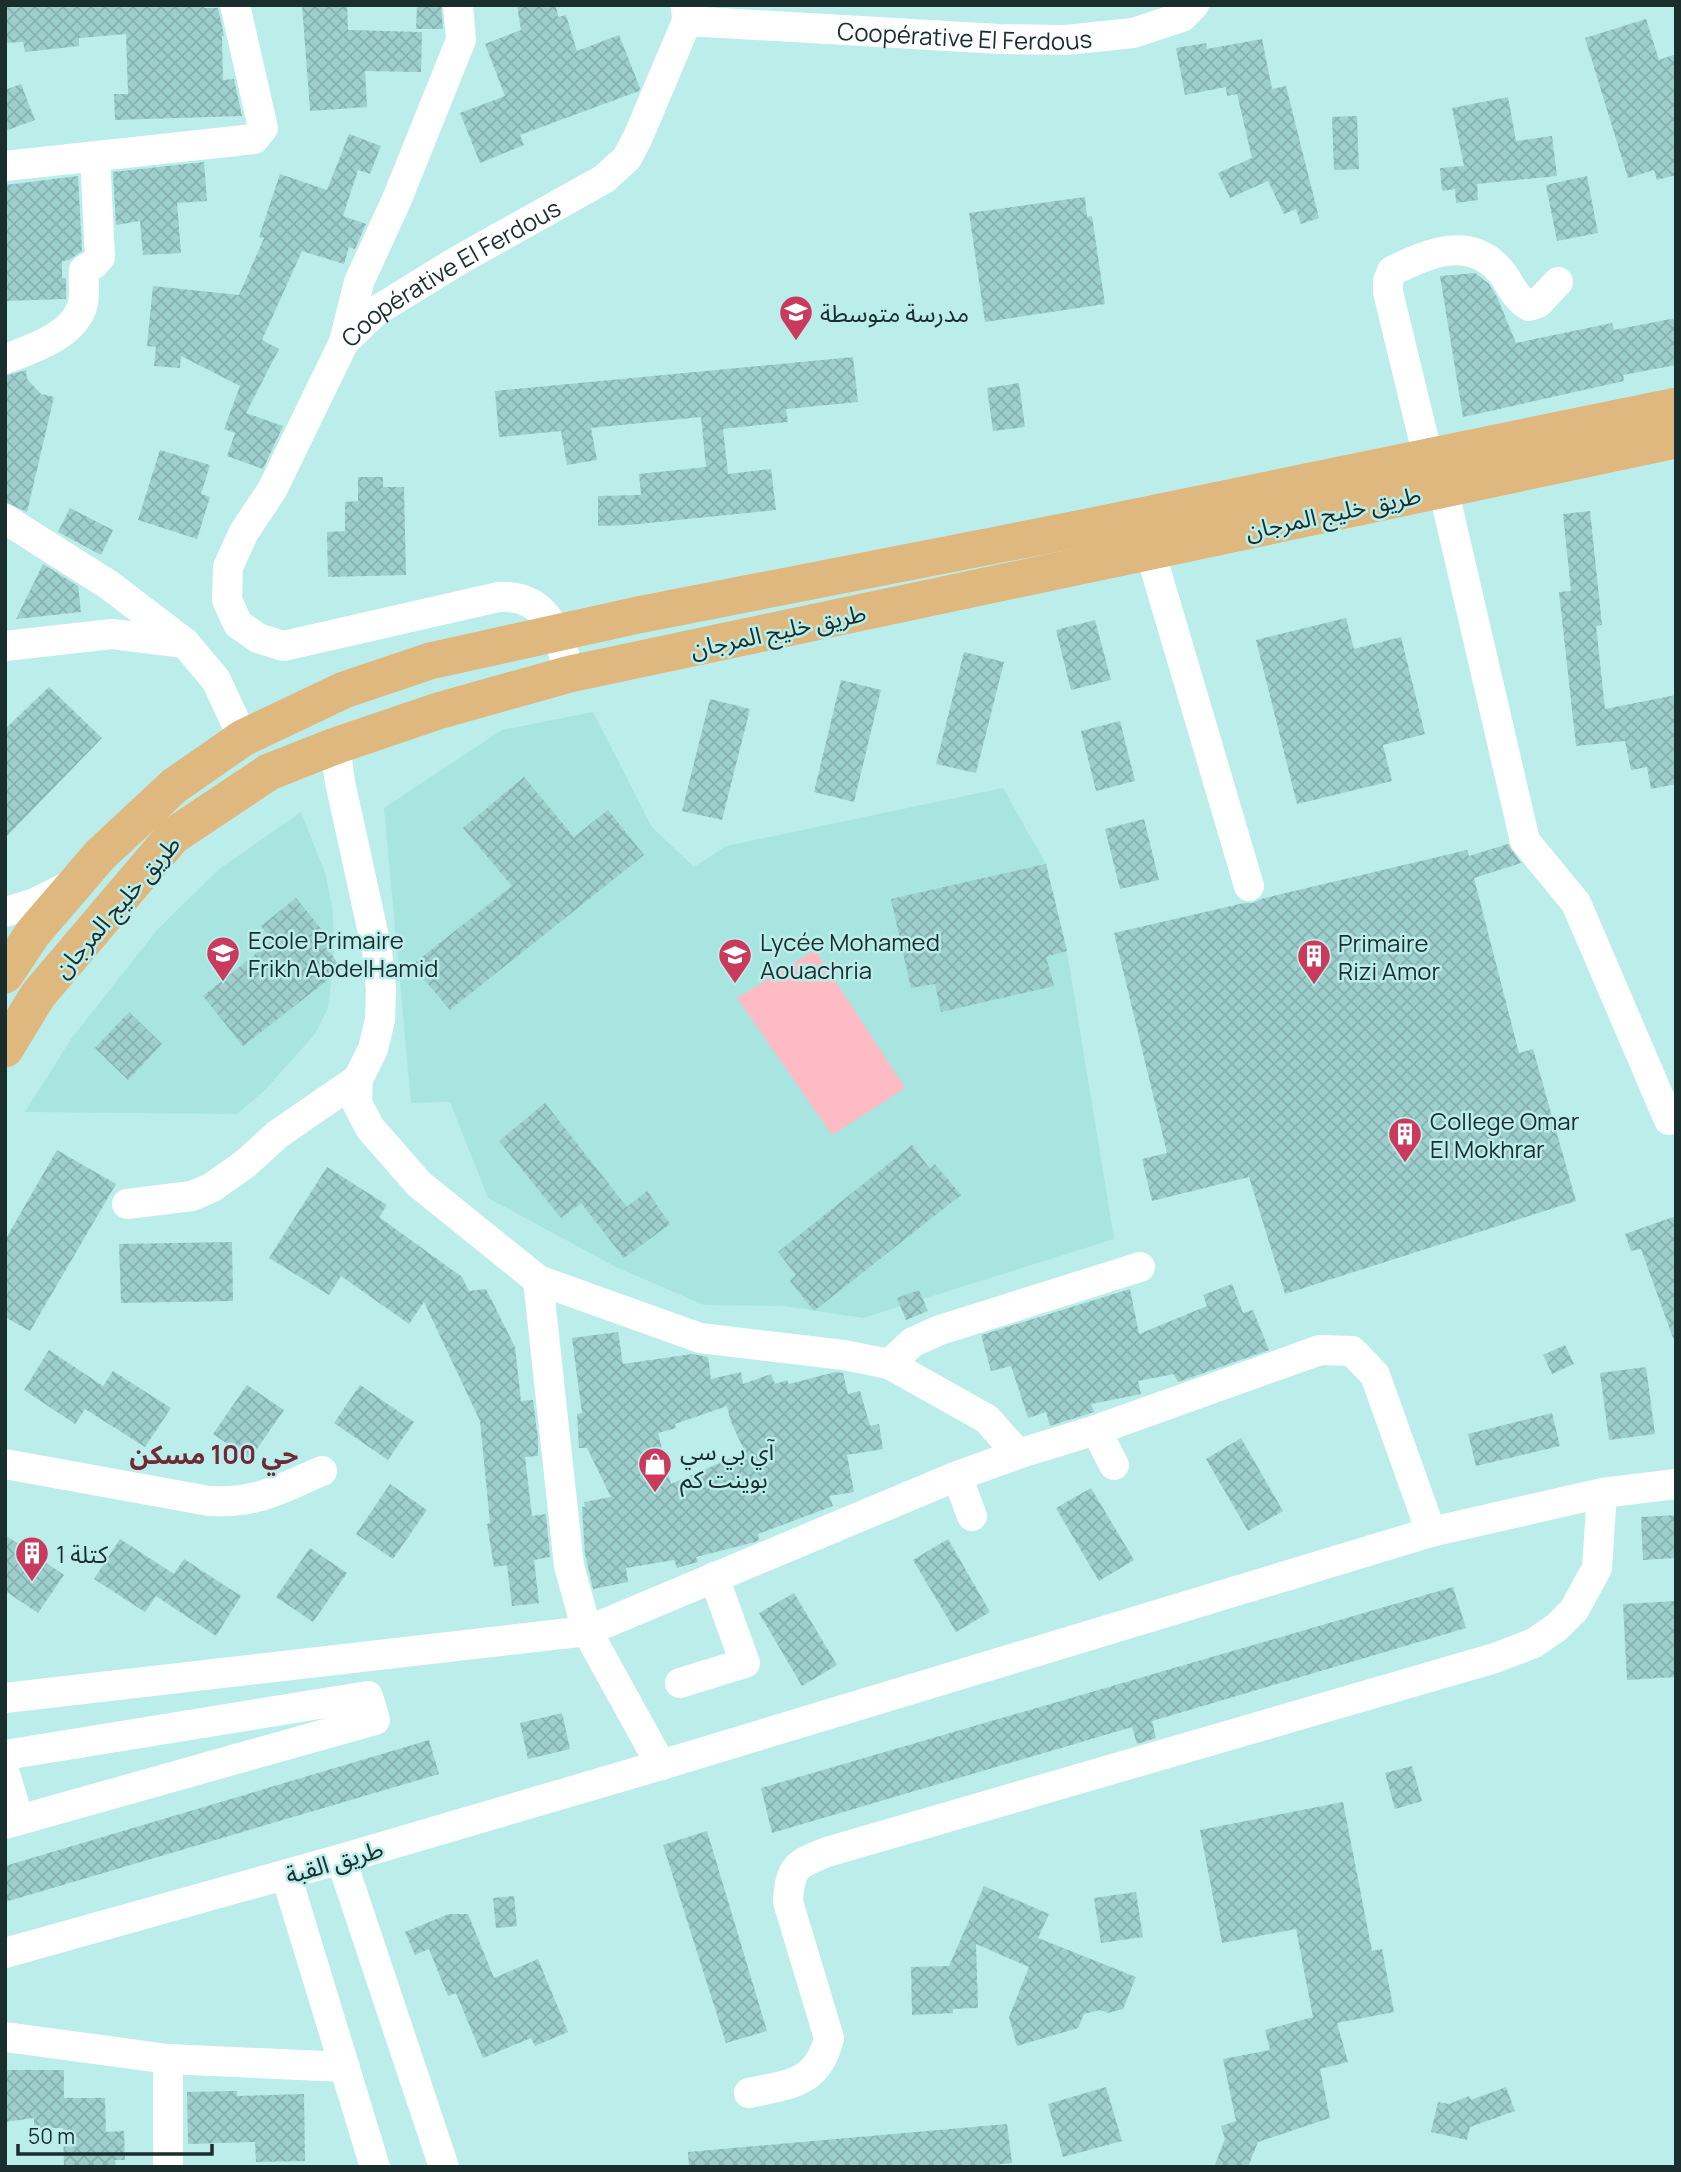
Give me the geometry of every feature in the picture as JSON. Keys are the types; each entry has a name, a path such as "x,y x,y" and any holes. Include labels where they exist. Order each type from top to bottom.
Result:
{"main road":[{"name":"طريق خليج المرجان","path":"5,1049 38,995 173,836 269,772 335,746 438,711 570,674 1150,551 1676,406"},
{"name":"طريق خليج المرجان","path":"5,974 33,933 100,855 174,786 243,738 344,690 430,661 638,615 1073,530 1435,473 1676,440"},
{"path":"1073,530 1082,566"},
{"path":"75,883 107,911"}],"street":[{"path":"5,166 254,139 263,128 235,5"},
{"name":"Coopérative El Ferdous","path":"344,342 359,282 397,199 461,40 458,5"},
{"name":"Coopérative El Ferdous","path":"344,342 376,311 459,260 604,179 627,158 638,137 687,13 999,39 1066,40 1133,33 1182,17 1194,5"},
{"path":"5,359 64,333 76,320 83,303 84,270 100,257 95,157"},
{"path":"1558,282 1538,303 1529,306 1519,300 1501,272 1486,256 1456,248 1415,260 1392,271 1388,292 1525,841 1576,903 1669,1120"},
{"path":"344,342 272,490 244,532 228,567 227,600 238,624 258,638 283,646 498,597 513,597 528,601 542,611 557,634 570,674"},
{"path":"5,519 109,585 185,643 216,680 243,738"},
{"path":"1150,551 1249,886"},
{"path":"5,646 112,634 185,643"},
{"path":"335,746 340,782 377,951 381,989 380,1020 373,1049 358,1079 357,1103 370,1128 419,1184 538,1280 700,1338 844,1355 889,1364 987,1419 1018,1454"},
{"path":"5,912 35,903 75,883"},
{"path":"127,1204 192,1196 211,1188 245,1164 278,1134 358,1079"},
{"path":"889,1364 913,1342 940,1330 1140,1267"},
{"path":"538,1280 569,1566 587,1631 661,1765"},
{"path":"5,1698 587,1631 957,1476 1096,1430 1320,1350 1352,1351 1375,1375 1431,1532"},
{"path":"1096,1430 1114,1465"},
{"path":"5,1464 209,1502 261,1497 321,1471"},
{"path":"957,1476 972,1517"},
{"name":"طريق القبة","path":"5,1953 286,1875 661,1765 1431,1532 1602,1493 1676,1484"},
{"path":"749,2093 799,2081 814,2071 825,2056 829,2038 788,1902 789,1882 800,1862 1482,1662 1534,1643 1557,1627 1574,1610 1597,1568 1602,1493"},
{"path":"680,1683 744,1663 714,1577"},
{"path":"5,1755 368,1696 375,1720 12,1822 5,1774"},
{"path":"191,1725 203,1768"},
{"path":"341,1859 444,2167"},
{"path":"286,1875 375,2167"},
{"path":"5,2037 168,2059 345,2067"},
{"path":"168,2059 168,2167"}],"shaded area":[{"name":"Lycée Mohamed Aouachria","path":"593,712 652,827 694,867 726,846 1003,788 1046,864 1067,951 1114,1239 863,1318 784,1306 704,1305 616,1267 488,1198 450,1102 411,1103 384,808 502,730"},
{"name":"Ecole Primaire Frikh AbdelHamid","path":"301,812 325,873 333,911 334,959 328,1008 315,1034 265,1090 237,1114 25,1112 71,1039 157,930 218,870"},
{"path":"815,950 905,1088 832,1135 737,998"}],"building":[{"path":"5,5 204,5 204,8 218,8 224,36 223,80 234,79 242,116 115,120 114,94 128,94 126,34 79,38 79,46 25,52 23,42 5,43"},
{"path":"302,5 347,5 348,30 422,32 421,72 365,71 367,107 310,111"},
{"path":"417,5 441,5 443,29 416,29"},
{"path":"517,5 556,5 558,17 566,15 577,51 619,35 640,88 639,91 520,135 524,145 480,163 460,113 505,96 485,44 521,30"},
{"path":"1646,19 1659,60 1676,54 1676,175 1657,180 1654,170 1628,178 1585,38"},
{"path":"1262,39 1272,89 1286,86 1319,218 1301,224 1296,209 1284,214 1268,181 1230,198 1218,173 1252,158 1237,94 1227,96 1226,87 1185,95 1176,48 1206,43 1207,49"},
{"path":"21,84 35,120 5,131 5,90"},
{"path":"1508,97 1516,141 1552,136 1557,176 1477,184 1478,200 1456,203 1455,189 1442,191 1440,168 1464,166 1452,108"},
{"path":"1357,116 1359,169 1334,170 1332,117"},
{"path":"349,134 381,146 370,174 358,170 343,216 366,224 355,249 349,247 344,264 302,251 262,340 279,349 246,413 283,426 263,469 227,456 235,433 224,429 240,386 181,356 180,368 154,366 156,347 147,346 153,286 239,295 264,238 259,237 280,174 327,190"},
{"path":"204,162 207,201 177,203 181,253 143,255 140,221 116,225 113,172"},
{"path":"78,176 82,251 69,260 62,261 62,278 66,278 66,299 5,301 5,185"},
{"path":"1587,176 1598,233 1557,241 1546,185"},
{"path":"1085,197 1087,217 1092,216 1105,304 985,322 969,213"},
{"path":"1475,273 1489,284 1497,297 1516,343 1612,323 1614,330 1676,318 1676,365 1623,375 1624,381 1463,417 1440,276"},
{"path":"853,357 858,402 786,409 788,422 723,429 728,474 771,469 776,510 598,526 598,496 641,495 639,474 706,467 701,417 591,428 597,460 567,465 561,431 499,437 495,391"},
{"path":"26,370 27,379 41,394 54,397 27,512 5,502 5,376"},
{"path":"1019,383 1025,427 993,431 987,388"},
{"path":"160,450 210,465 201,494 210,497 197,539 138,520"},
{"path":"358,477 383,477 383,487 404,487 406,575 328,577 327,532 345,531 345,502 358,501"},
{"path":"70,508 113,530 101,555 58,532"},
{"path":"1590,511 1602,625 1596,626 1605,709 1676,695 1676,784 1651,789 1647,767 1631,770 1625,741 1576,746 1559,592 1571,591 1563,514"},
{"path":"43,564 78,586 81,612 16,619"},
{"path":"1346,618 1354,649 1401,637 1425,734 1383,745 1392,781 1297,804 1256,640"},
{"path":"1095,620 1111,680 1071,690 1056,630"},
{"path":"964,652 1004,662 976,773 936,764"},
{"path":"841,680 881,690 854,802 814,792"},
{"path":"49,687 102,738 5,838 5,729"},
{"path":"710,699 750,709 722,820 682,811"},
{"path":"1120,721 1135,781 1096,791 1081,731"},
{"path":"524,777 574,837 608,810 644,855 450,1010 412,965 512,886 463,828"},
{"path":"1144,819 1159,880 1120,889 1105,829"},
{"path":"1508,844 1521,863 1474,878 1519,1053 1533,1049 1576,1201 1285,1294 1249,1177 1152,1201 1142,1159 1167,1153 1114,933 1253,903 1467,850 1469,856"},
{"path":"1046,864 1067,951 1046,957 1054,986 941,1012 935,984 911,988 891,899"},
{"path":"296,898 331,941 325,946 342,969 243,1046 203,996 272,941 261,926"},
{"path":"129,1012 162,1044 128,1080 95,1048"},
{"path":"545,1103 627,1207 647,1191 670,1224 624,1258 581,1203 561,1218 499,1141"},
{"path":"912,1145 930,1169 935,1164 961,1195 814,1311 790,1281 796,1275 778,1252"},
{"path":"57,1150 116,1184 30,1331 5,1317 5,1240"},
{"path":"327,1167 387,1205 379,1217 462,1277 469,1291 486,1289 515,1347 521,1401 533,1400 538,1439 538,1456 525,1457 532,1516 546,1514 550,1557 534,1560 539,1603 512,1606 507,1565 494,1567 487,1524 490,1523 480,1421 424,1302 409,1324 341,1276 329,1295 269,1258"},
{"path":"1676,1216 1676,1337 1673,1338 1641,1249 1631,1251 1625,1234"},
{"path":"232,1242 233,1301 121,1303 119,1244"},
{"path":"1232,1284 1243,1313 1253,1310 1269,1350 1178,1382 1174,1374 1138,1381 1141,1394 1091,1404 1094,1412 1050,1426 1046,1412 1028,1418 1011,1366 991,1371 981,1335 1130,1289 1139,1334 1207,1306 1203,1295"},
{"path":"919,1290 928,1311 906,1320 897,1298"},
{"path":"618,1332 623,1364 692,1354 708,1357 711,1379 741,1372 743,1384 771,1374 775,1384 787,1380 789,1384 835,1372 843,1373 848,1394 860,1391 870,1426 879,1424 883,1449 847,1455 854,1492 829,1496 833,1506 758,1534 759,1540 755,1542 696,1557 698,1562 677,1568 674,1560 626,1568 628,1582 593,1589 585,1554 582,1507 585,1507 584,1502 611,1497 587,1448 579,1448 577,1414 582,1413 572,1338","holes":["727,1406 731,1422 745,1452 671,1484 658,1433 676,1428 675,1424"]},
{"path":"1565,1345 1574,1364 1552,1374 1543,1355"},
{"path":"49,1350 103,1386 113,1371 171,1408 145,1447 85,1409 75,1424 24,1390"},
{"path":"1646,1367 1655,1434 1609,1440 1600,1373"},
{"path":"247,1385 284,1410 250,1459 213,1434"},
{"path":"360,1385 414,1422 388,1460 334,1423"},
{"path":"1552,1413 1560,1446 1476,1466 1468,1434"},
{"path":"1241,1438 1283,1511 1248,1531 1206,1459"},
{"path":"390,1484 427,1510 393,1559 356,1534"},
{"path":"1091,1488 1134,1560 1099,1581 1056,1508"},
{"path":"1676,1515 1676,1558 1643,1560 1641,1517"},
{"name":"كتلة 1","path":"5,1535 64,1575 38,1613 5,1591"},
{"path":"120,1539 174,1574 184,1559 241,1596 216,1636 156,1596 145,1612 94,1579"},
{"path":"948,1539 990,1612 956,1632 913,1560"},
{"path":"310,1548 347,1573 313,1622 276,1597"},
{"path":"1453,1587 1466,1628 1152,1721 1156,1738 1137,1744 1132,1727 772,1833 761,1788"},
{"path":"794,1593 837,1665 802,1686 759,1613"},
{"path":"1676,1601 1676,1677 1627,1680 1623,1604"},
{"path":"562,1713 570,1749 528,1759 520,1723"},
{"path":"429,1740 439,1774 5,1902 5,1866"},
{"path":"1412,1766 1422,1801 1395,1809 1385,1773"},
{"path":"1343,1802 1372,1951 1382,1949 1394,2012 1337,2023 1348,2062 1320,2069 1330,2118 1258,2142 1248,2167 1214,2167 1225,2139 1221,2126 1236,2121 1223,2059 1270,2050 1265,2030 1313,2017 1296,1929 1222,1943 1200,1830"},
{"path":"707,1831 767,2031 726,2043 663,1845"},
{"path":"984,1886 1049,1914 1038,1938 1136,1977 1123,2009 1084,2014 1078,2028 1017,2046 1009,2017 1029,1967 976,1944 978,2008 953,2009 953,2013 912,2015 911,1967 949,1966"},
{"path":"1136,1892 1143,1937 1101,1943 1094,1898"},
{"path":"514,1896 517,1926 496,1928 493,1898"},
{"path":"449,1914 468,1914 494,1978 538,1959 568,2032 535,2046 531,2038 483,2058 456,1993 448,1996 429,1949 415,1955 405,1932"},
{"path":"5,2070 64,2070 64,2098 105,2098 106,2132 124,2131 125,2160 115,2160 116,2167 64,2167 63,2128 34,2128 34,2118 5,2122"},
{"path":"1106,2087 1122,2141 1063,2157 1048,2104"},
{"path":"1506,2087 1515,2111 1470,2127 1467,2140 1431,2132 1438,2102 1449,2104 1469,2096 1471,2100"},
{"path":"237,2091 237,2096 304,2094 305,2161 256,2162 255,2142 188,2144 187,2092"},
{"path":"1007,2124 1012,2163 974,2167 689,2167 688,2152"}],"place":[{"name":"مدرسة متوسطة","path":"796,342"},
{"name":"Ecole Primaire Frikh AbdelHamid","path":"223,983"},
{"name":"Lycée Mohamed Aouachria","path":"735,985"},
{"name":"Primaire Rizi Amor","path":"1314,986"},
{"name":"College Omar El Mokhrar","path":"1405,1164"},
{"name":"آي بي سي بوينت كم","path":"655,1494"},
{"name":"كتلة 1","path":"32,1583"}],"district":[{"name":"حي 100 مسكن","path":"214,1454"}]}
